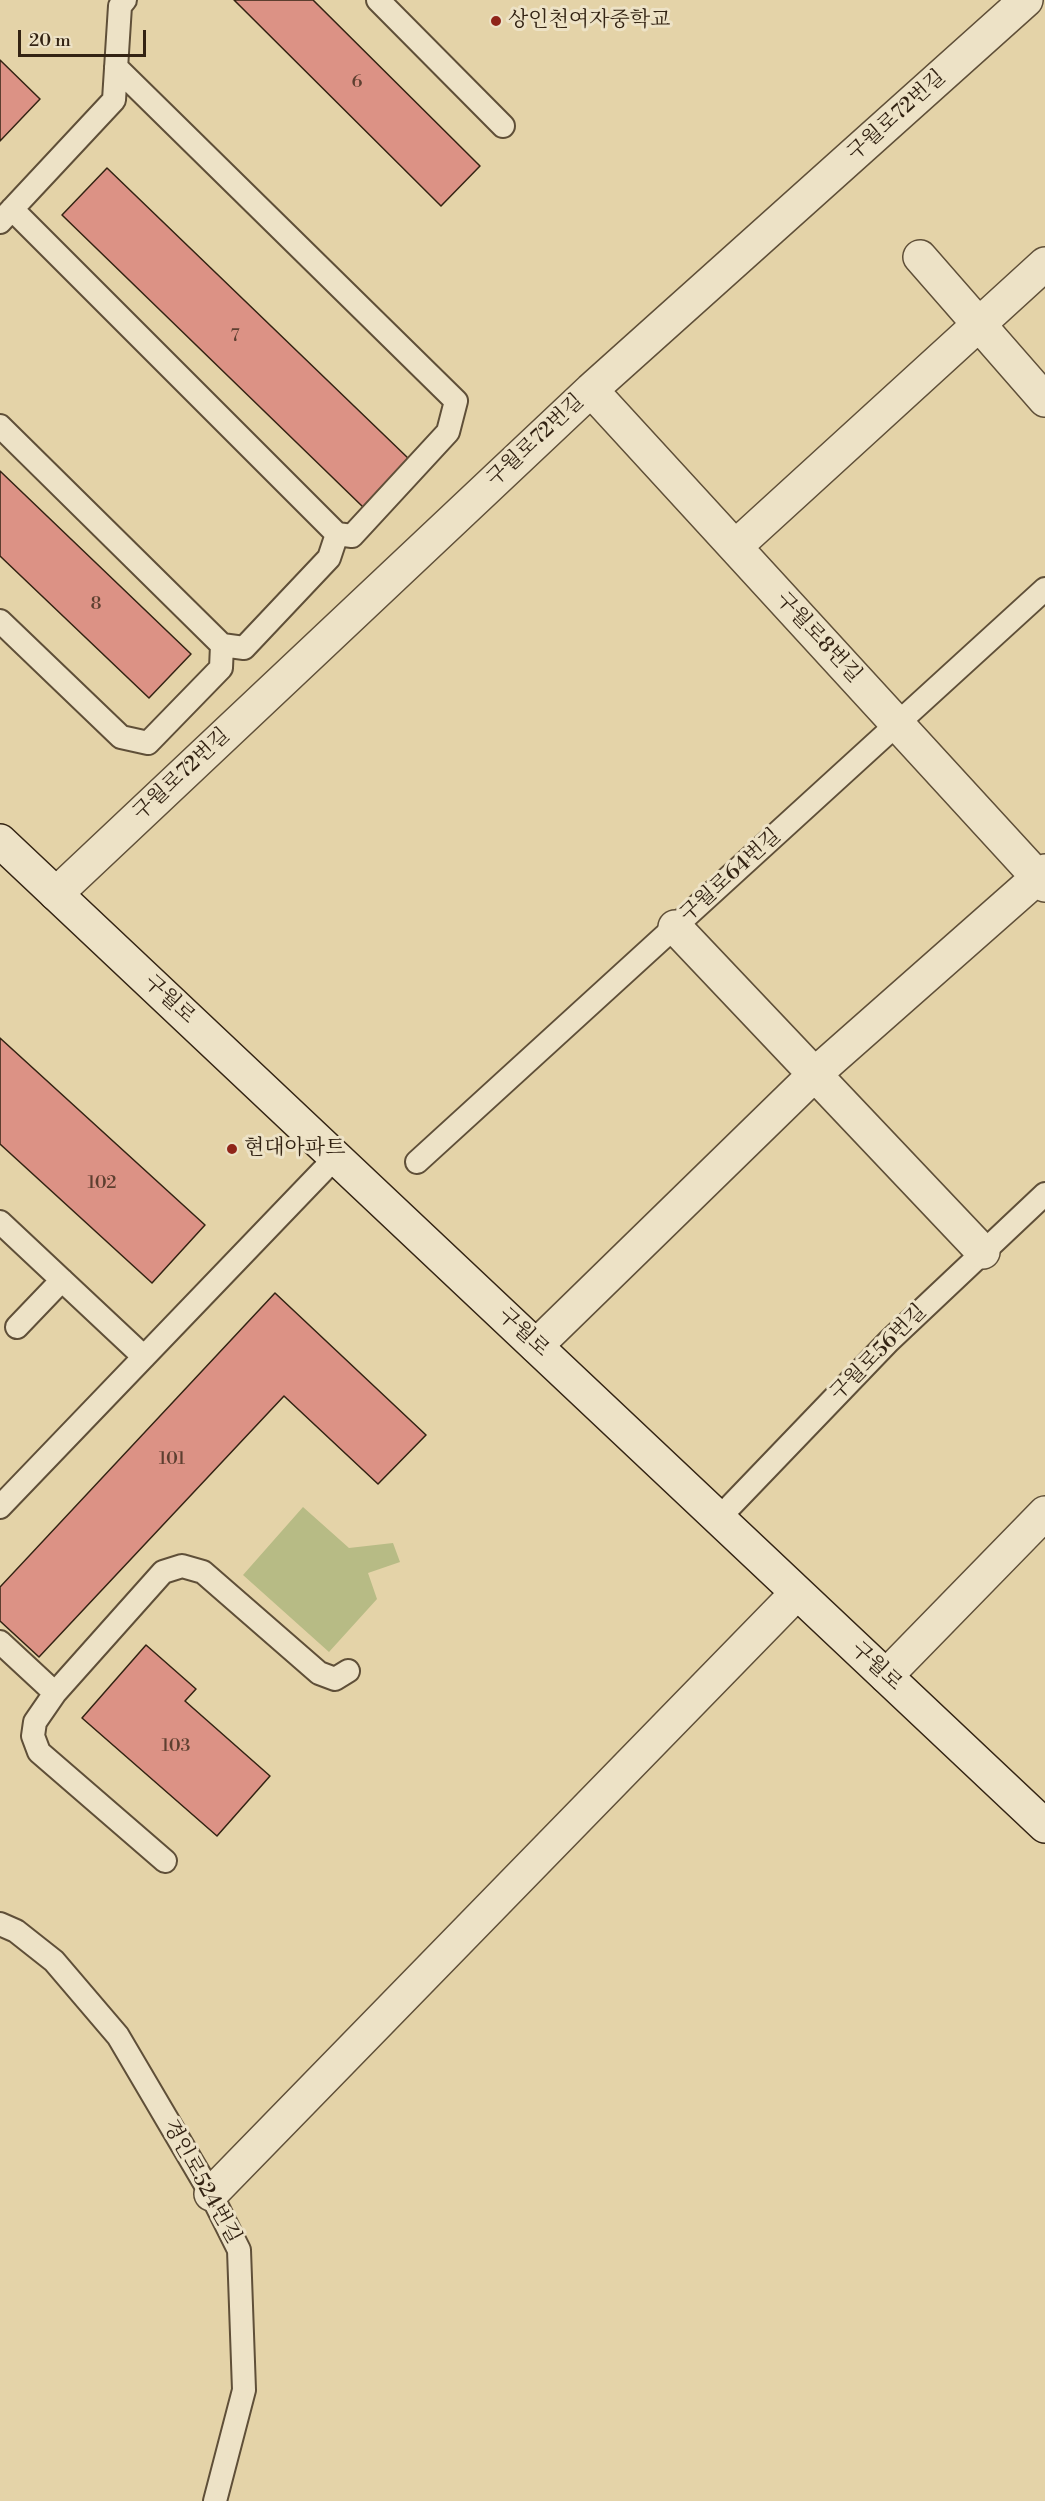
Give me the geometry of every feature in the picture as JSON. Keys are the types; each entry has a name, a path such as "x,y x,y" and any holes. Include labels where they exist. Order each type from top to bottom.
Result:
{"street":[{"name":"구월로72번길","path":"56,894 591,390 1026,0"},
{"path":"920,257 1045,400"},
{"path":"735,548 1045,264"},
{"name":"구월로8번길","path":"591,390 897,724 1043,878"},
{"name":"구월로","path":"0,841 1045,1826"},
{"path":"536,1346 815,1074 1043,878"},
{"path":"675,927 983,1252"},
{"path":"886,1676 1045,1514"},
{"path":"211,2194 797,1593"}],"lane":[{"path":"378,0 503,126"},
{"path":"116,67 456,401 448,432 352,536 337,534 6,216 114,100 116,67 120,2"},
{"path":"0,426 222,645 244,648 329,558 337,534"},
{"name":"구월로64번길","path":"417,1162 1045,589"},
{"path":"0,621 121,737 148,743 221,668 222,645"},
{"path":"0,1508 336,1157"},
{"name":"구월로56번길","path":"719,1518 889,1341 1045,1194"},
{"path":"0,1222 144,1357"},
{"path":"17,1327 62,1280"},
{"path":"165,1861 39,1752 33,1736 35,1722 55,1693 163,1572 182,1566 203,1572 319,1672 335,1679 348,1671"},
{"path":"0,1642 55,1693"},
{"name":"경인로524번길","path":"0,1924 16,1931 54,1961 118,2036 211,2194 240,2250 244,2390 215,2501"}],"green space":[{"path":"303,1507 349,1548 393,1543 400,1562 368,1573 377,1599 329,1652 243,1575"}],"building":[{"path":"234,0 313,0 480,166 441,206"},
{"path":"0,60 40,99 0,141"},
{"path":"107,168 409,459 363,507 62,215"},
{"path":"0,471 191,654 149,698 0,556"},
{"path":"0,1038 205,1225 152,1283 0,1144"},
{"path":"275,1293 426,1435 378,1484 284,1396 39,1657 0,1621 0,1587"},
{"path":"146,1645 196,1689 185,1701 270,1776 217,1836 82,1718"}],"place":[{"name":"상인천여자중학교","path":"496,21"},
{"name":"현대아파트","path":"232,1149"}]}
